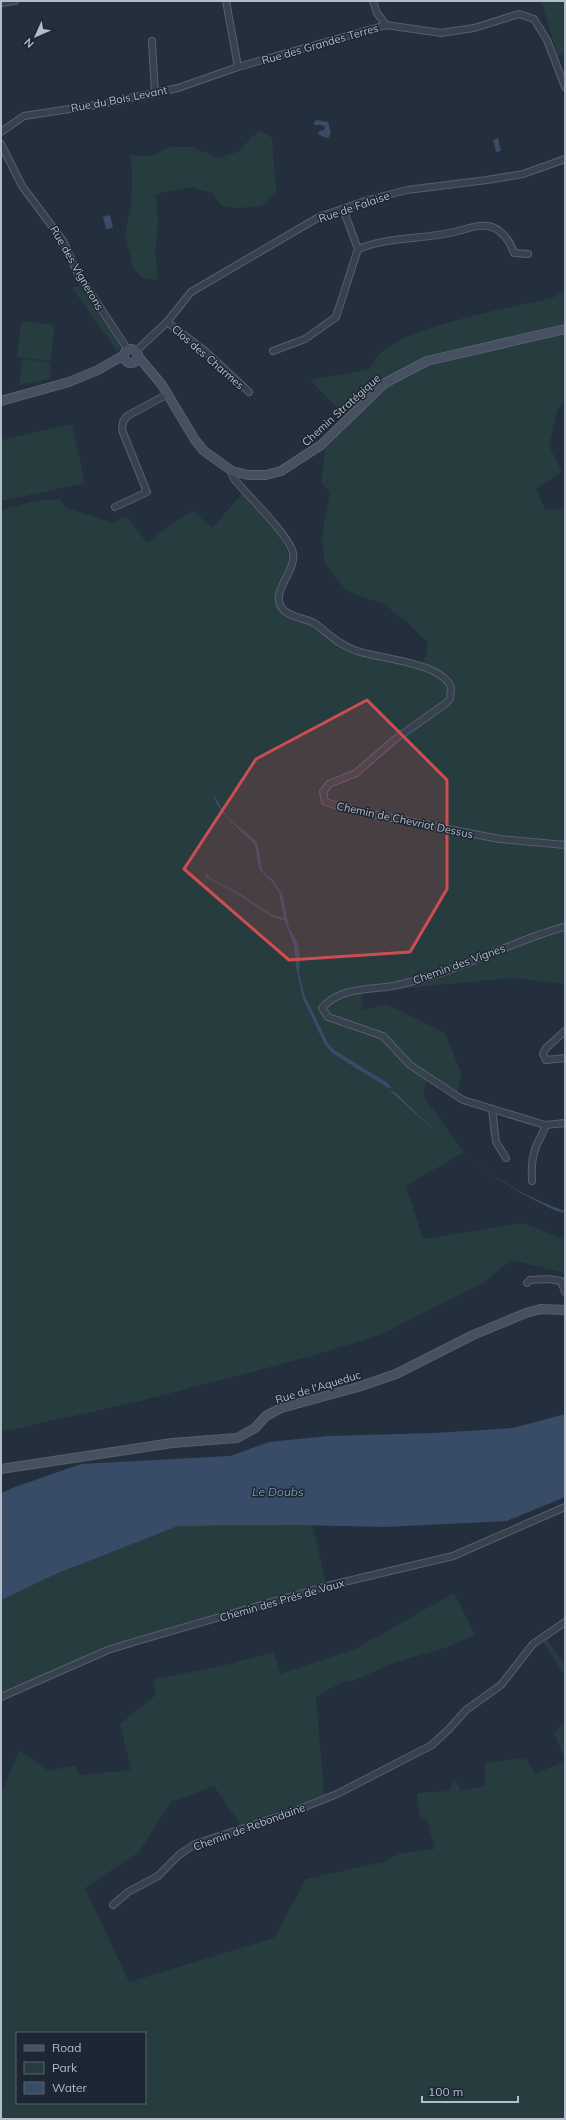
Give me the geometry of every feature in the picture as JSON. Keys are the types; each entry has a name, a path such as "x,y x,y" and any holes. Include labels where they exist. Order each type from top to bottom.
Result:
{"street":[{"path":"1,3 15,1"},
{"path":"226,1 238,67"},
{"path":"373,1 377,13 386,25"},
{"name":"Rue des Grandes Terres","path":"238,67 386,25 441,33 474,28 518,14 534,20 548,40 565,88"},
{"path":"152,41 155,93"},
{"name":"Rue du Bois Levant","path":"1,132 24,116 178,88 238,67"},
{"name":"Rue des Vignerons","path":"1,144 22,186 63,241 78,274 131,356"},
{"name":"Rue de Falaise","path":"131,356 167,322 191,292 319,217 407,190 523,174 565,159"},
{"path":"274,351 305,339 336,317 358,249 343,209"},
{"path":"358,249 372,244 428,238 487,225 496,229 505,237 514,253 528,254"},
{"name":"Clos des Charmes","path":"167,322 205,351 249,392"},
{"name":"Chemin Stratégique","path":"131,356 157,377 194,440 215,459 232,471 248,475 266,475 281,471 321,445 385,383 427,361 565,329"},
{"path":"1,401 69,382 131,356"},
{"path":"115,507 147,492 122,430 123,422 127,416 168,394"},
{"name":"Chemin de Chevriot Dessus","path":"232,471 232,475 235,480 277,528 292,550 293,562 278,598 280,605 285,612 313,623 345,646 358,652 412,663 434,672 451,687 450,699 445,704 394,740 356,773 329,784 323,792 325,802 356,811 498,840 565,845"},
{"name":"Chemin des Vignes","path":"565,927 550,930 463,965 418,980 351,991 329,1002 322,1008 328,1017 383,1036 410,1065 453,1095 492,1109 545,1124 565,1123"},
{"path":"565,1031 546,1048 543,1054 546,1060 565,1058"},
{"path":"492,1109 496,1142 506,1158"},
{"path":"532,1181 531,1170 537,1143 543,1133 545,1124"},
{"path":"527,1284 530,1280 561,1280 565,1292"},
{"name":"Rue de l'Aqueduc","path":"1,1470 172,1443 237,1438 255,1428 266,1416 281,1408 358,1387 396,1374 473,1335 526,1313 541,1309 565,1310"},
{"name":"Chemin des Prés de Vaux","path":"1,1697 108,1650 327,1586 452,1556 565,1507"},
{"name":"Chemin de Rebondaine","path":"113,1904 128,1892 158,1876 179,1855 196,1844 289,1813 373,1777 439,1740 466,1710 501,1685 533,1644 565,1622"}],"highlighted area":[{"path":"367,700 447,780 447,889 410,952 289,960 184,869 256,759"}],"green space":[{"path":"541,1 565,1 565,54 558,56"},
{"path":"261,131 272,138 276,192 261,206 238,208 222,206 212,193 190,187 156,194 158,223 155,251 158,280 142,278 133,267 125,234 131,206 132,176 130,155 151,156 170,147 192,147 219,158 240,151 251,137"},
{"path":"80,286 118,343 120,347 118,352 72,288"},
{"path":"565,291 565,402 557,410 549,446 562,472 536,488 545,510 565,509 565,984 513,978 362,992 363,1010 387,1004 445,1033 462,1075 457,1094 427,1079 423,1096 464,1152 406,1186 423,1239 523,1223 565,1240 564,1273 511,1260 483,1283 382,1334 312,1356 140,1401 1,1432 1,510 34,501 60,499 66,508 113,523 126,516 147,543 173,523 193,511 212,528 242,494 279,535 290,558 277,589 276,603 284,612 312,625 348,650 420,669 427,652 427,642 406,621 382,603 346,590 325,563 322,537 330,492 321,483 325,447 351,422 310,380 369,369 382,352 396,342 415,334 488,312 552,298"},
{"path":"21,321 55,325 50,361 17,357"},
{"path":"22,359 49,362 51,369 49,379 19,385"},
{"path":"72,424 85,483 1,501 1,440"},
{"path":"312,1525 327,1586 108,1650 1,1697 1,1600 8,1596 56,1574 178,1526"},
{"path":"454,1593 475,1635 445,1648 396,1662 355,1680 340,1683 316,1697 324,1795 241,1825 214,1786 171,1802 139,1852 85,1888 129,1982 274,1938 306,1879 383,1862 401,1853 435,1849 427,1820 420,1819 417,1793 449,1791 454,1782 457,1782 461,1791 485,1786 485,1763 525,1758 535,1774 565,1761 565,2119 1,2119 1,1789 4,1788 19,1750 48,1771 76,1765 78,1775 131,1770 120,1724 155,1696 154,1679 218,1667 274,1652 280,1674 355,1649"},
{"path":"545,1637 565,1665 565,1677 542,1640"},
{"path":"565,1723 565,1760 554,1733"}],"water":[{"path":"316,120 328,122 331,133 329,137 326,138 318,134 319,131 324,130 325,127 322,125 315,125 314,123"},
{"path":"498,138 501,151 496,152 493,140"},
{"path":"110,215 113,228 106,229 103,217"},
{"path":"213,793 227,817 256,841 259,849 262,870 274,881 283,896 289,928 297,941 300,957 299,973 304,994 328,1043 334,1050 385,1081 392,1088 388,1088 332,1053 325,1045 303,999 296,967 294,945 284,920 274,918 239,895 206,877 204,871 210,878 239,893 271,914 284,918 279,893 273,883 259,869 255,845 226,817 216,803"},
{"path":"389,1090 395,1092 451,1143 423,1120"},
{"path":"495,1176 517,1190 565,1211 565,1213 553,1210 514,1189"},
{"name":"Le Doubs","path":"565,1414 565,1497 507,1521 385,1527 301,1525 178,1526 56,1574 1,1600 1,1493 81,1464 230,1456 269,1442 328,1436 435,1433 513,1428"}]}
